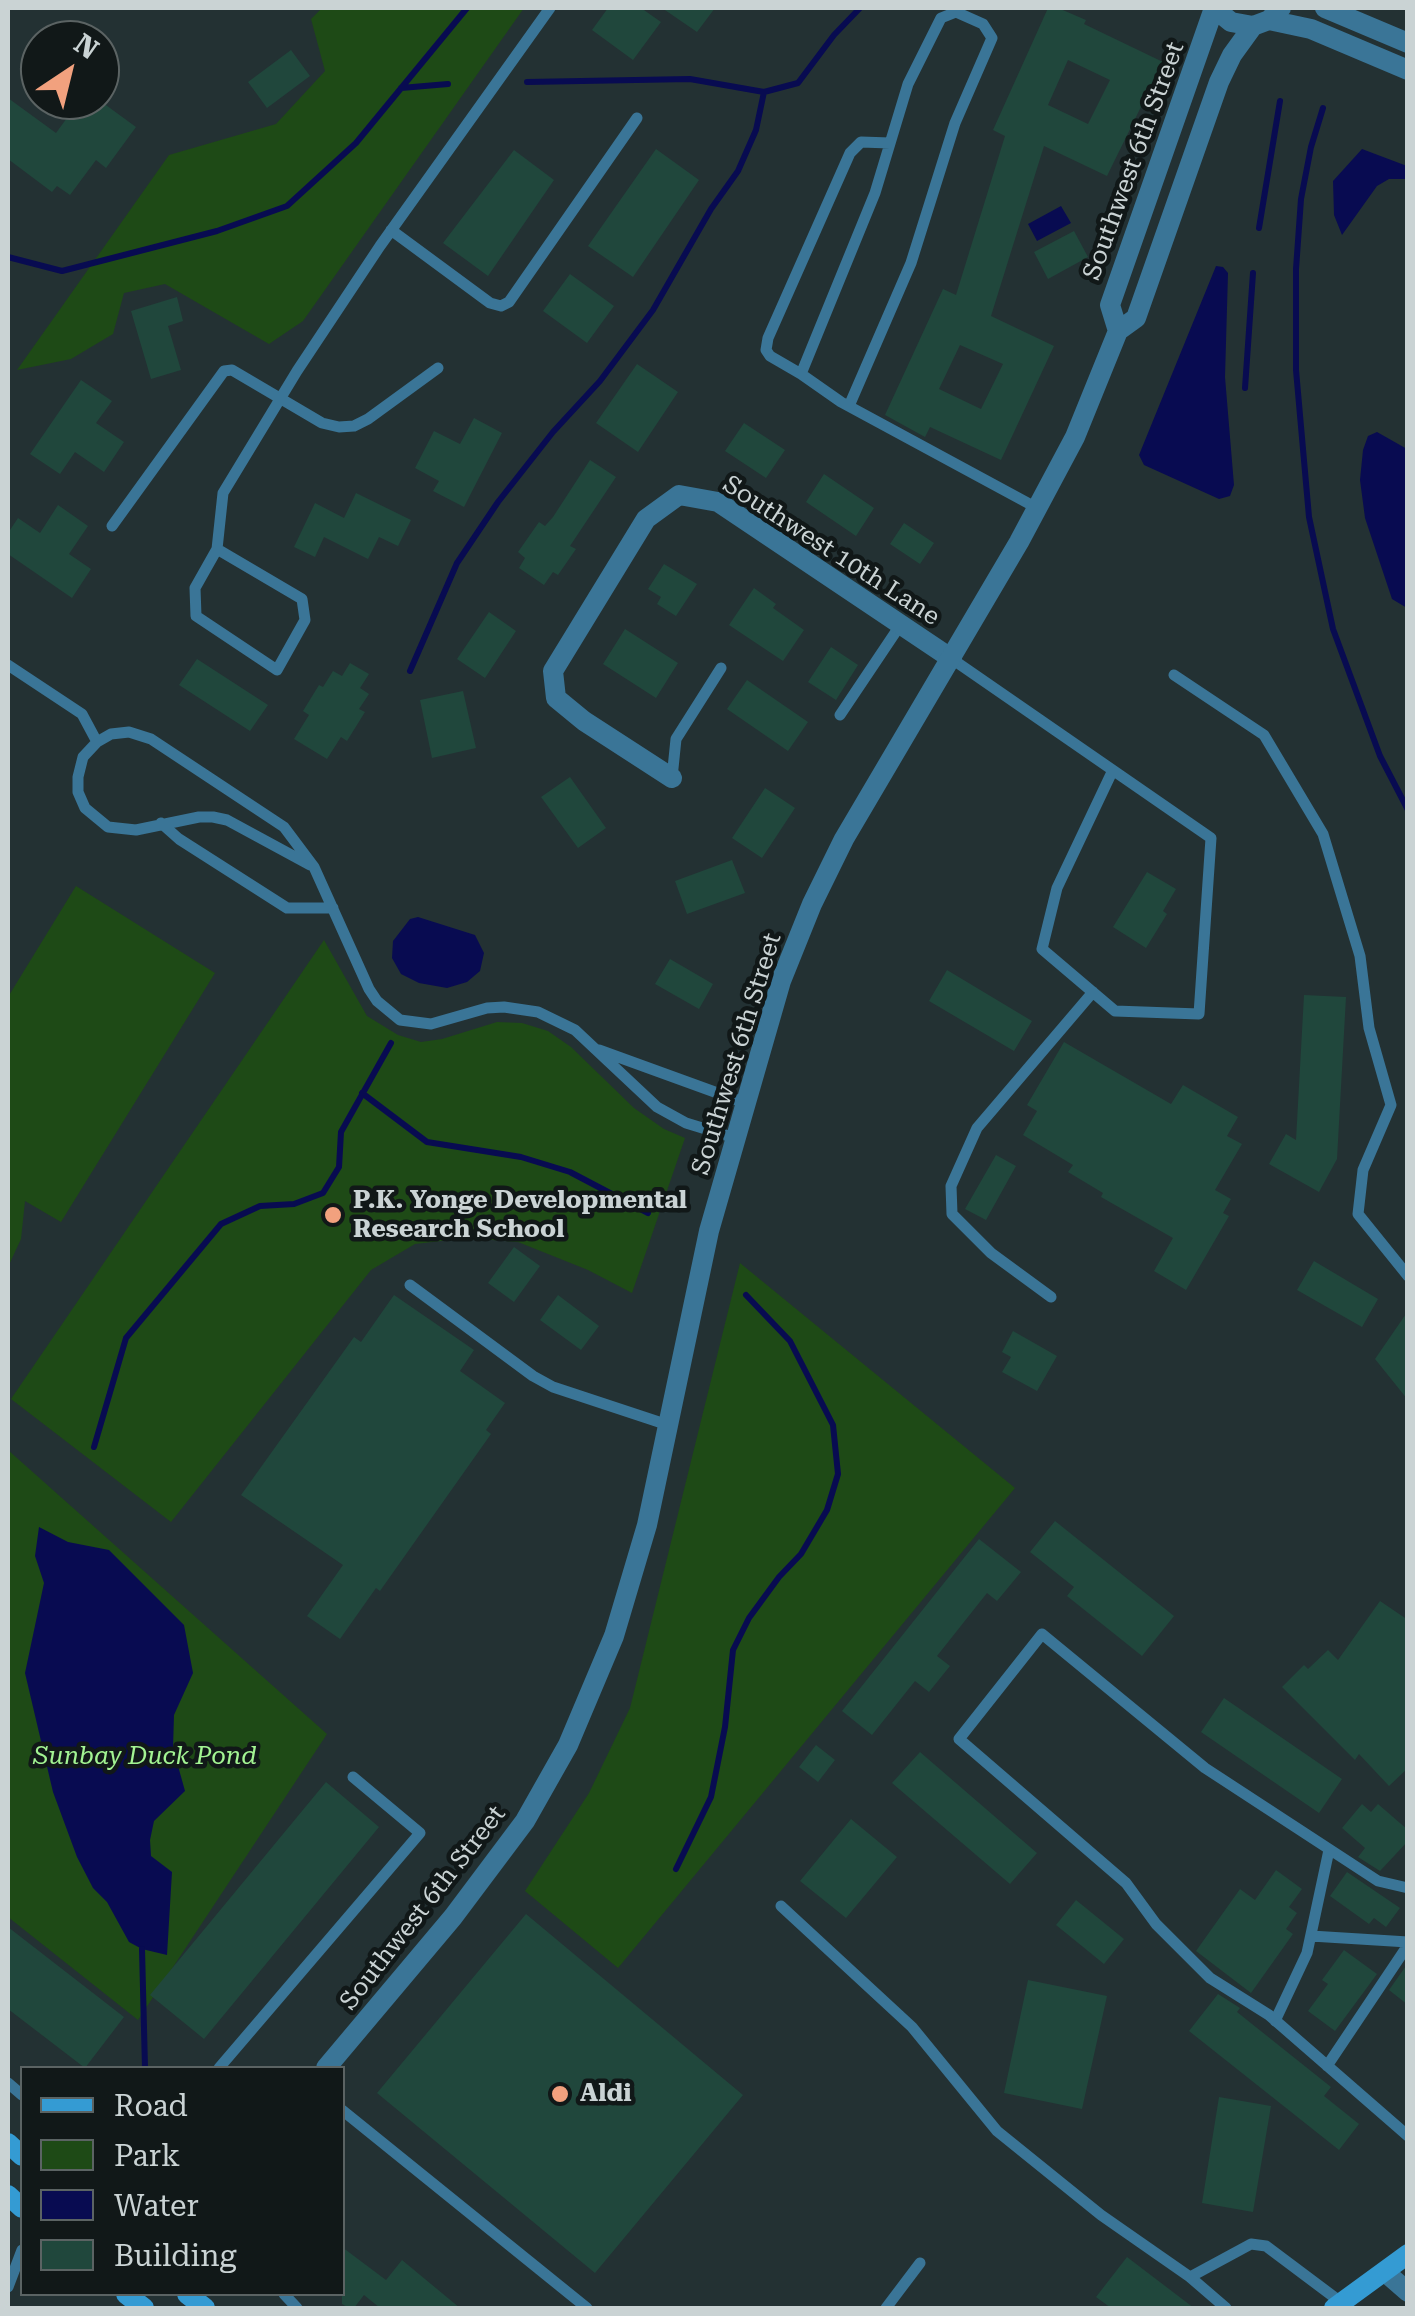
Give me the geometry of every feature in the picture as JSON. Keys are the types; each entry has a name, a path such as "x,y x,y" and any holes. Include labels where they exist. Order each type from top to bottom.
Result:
{"main road":[{"path":"1338,2306 1408,2254"}],"street":[{"path":"1214,8 1231,22 1268,18 1311,29 1408,70"},
{"name":"Southwest 6th Street","path":"1118,331 1110,305 1214,8"},
{"path":"1326,8 1408,44"},
{"name":"Southwest 6th Street","path":"328,2066 466,1901 525,1821 568,1746 614,1636 647,1525 709,1231 781,981 812,904 844,839 1037,508 1074,437 1118,331 1136,318 1219,82 1268,18"},
{"name":"Southwest 10th Lane","path":"672,778 584,721 556,698 553,671 646,519 679,495 718,502 952,659"},
{"path":"1385,2272 1408,2292"}],"lane":[{"path":"217,549 302,599 306,620 277,670 196,616 195,588 217,549 223,493 391,230 550,8"},
{"path":"801,374 874,193 908,84 941,18 956,12 983,24 992,38 955,123 910,263 849,406"},
{"path":"391,230 490,303 501,306 509,302 637,118"},
{"path":"890,143 861,142 850,153 766,350 849,406 1037,508"},
{"path":"112,526 224,371 232,370 322,423 339,427 354,426 438,368"},
{"path":"840,715 901,624"},
{"path":"952,659 1211,838 1198,1014 1115,1011 1042,949 1057,888 1112,772"},
{"path":"8,665 82,714 97,742"},
{"path":"672,778 676,739 721,668"},
{"path":"1174,676 1264,735 1323,834 1360,956 1369,1028 1391,1105 1363,1170 1358,1214 1408,1276"},
{"path":"314,867 227,820 199,817 136,830 108,827 85,808 78,792 83,757 97,742 112,734 129,732 151,739 284,827 314,867 369,989 400,1020 431,1024 488,1008 522,1008 555,1019 600,1050 745,1103"},
{"path":"161,824 287,908 332,908"},
{"path":"1051,1296 992,1253 952,1214 951,1186 977,1128 1093,992"},
{"path":"600,1050 613,1068 657,1108 735,1138"},
{"path":"410,1285 553,1387 668,1425"},
{"path":"1408,1888 1378,1881 1205,1768 1042,1634 959,1739 1126,1883 1156,1924 1210,1978 1275,2021 1408,2136"},
{"path":"221,2066 420,1833 353,1777"},
{"path":"1275,2021 1307,1953 1330,1850"},
{"path":"781,1906 912,2027 998,2131 1101,2215 1190,2277 1226,2308"},
{"path":"1311,1936 1408,1943 1327,2066"},
{"path":"345,2112 587,2308"},
{"path":"1190,2277 1251,2244 1266,2246 1338,2306"},
{"path":"8,2287 20,2255"},
{"path":"886,2308 920,2263"}],"green space":[{"path":"322,8 524,8 303,321 269,344 165,284 124,293 113,334 71,359 17,370 169,155 276,124 325,71 311,19"},
{"path":"76,886 215,973 61,1222 25,1201 21,1239 8,1267 8,997"},
{"path":"324,940 367,1016 398,1035 421,1042 497,1022 522,1023 548,1031 571,1047 634,1108 685,1138 632,1293 588,1270 518,1242 467,1238 415,1244 371,1270 171,1522 11,1399"},
{"path":"740,1263 1015,1488 618,1968 525,1891 589,1793 630,1708"},
{"name":"Sunbay Duck Pond","path":"8,1450 327,1734 138,2020 8,1917"}],"water":[{"path":"1362,149 1407,166 1407,179 1389,179 1377,186 1342,235 1334,215 1333,181"},
{"path":"1061,206 1071,223 1037,241 1028,224"},
{"path":"1216,266 1228,273 1225,377 1234,485 1230,496 1219,499 1144,465 1139,455"},
{"path":"1377,432 1407,449 1407,608 1392,599 1365,518 1360,480 1363,450 1368,436"},
{"path":"418,917 475,935 484,953 480,971 467,982 447,988 419,983 401,974 392,958 393,941 410,919"},
{"name":"Sunbay Duck Pond","path":"39,1527 68,1542 109,1550 184,1625 193,1673 174,1715 173,1748 185,1791 154,1821 150,1840 151,1856 172,1872 167,1955 129,1942 77,1857 53,1792 25,1673 44,1583 35,1556"}],"building":[{"path":"608,8 641,8 661,22 633,60 592,30"},
{"path":"662,8 715,8 697,32"},
{"path":"1048,8 1058,8 1086,20 1084,24 1163,62 1107,176 1044,146 991,316 1054,346 1001,460 930,427 925,437 885,415 943,289 956,295 1005,136 993,130","holes":["1068,60 1110,80 1088,124 1048,105","960,345 1003,364 981,409 939,389"]},
{"path":"291,50 310,76 267,108 248,82"},
{"path":"8,98 20,107 20,120 38,120 56,133 65,120 120,120 120,115 136,127 106,168 96,160 70,195 57,186 52,192 8,159"},
{"path":"656,149 699,180 633,277 588,246"},
{"path":"514,150 554,180 488,276 443,243"},
{"path":"1074,231 1088,257 1048,279 1034,252"},
{"path":"570,274 614,306 587,343 543,311"},
{"path":"177,297 183,321 168,326 181,370 151,379 131,311"},
{"path":"637,364 678,392 638,452 596,423"},
{"path":"81,380 112,401 96,423 124,442 104,472 75,452 60,474 30,454"},
{"path":"474,418 502,433 464,507 433,491 439,481 415,468 434,431 460,444"},
{"path":"744,423 785,450 766,478 725,451"},
{"path":"590,460 616,477 570,546 576,549 558,575 553,572 544,585 519,568 525,558 518,552 539,522 545,526 553,517"},
{"path":"824,474 874,508 856,536 806,502"},
{"path":"356,493 411,520 398,546 379,537 368,559 324,537 315,557 294,547 315,503 344,518"},
{"path":"58,505 88,526 69,554 91,569 72,598 8,554 8,533 18,518 40,533"},
{"path":"904,523 934,543 920,564 890,544"},
{"path":"664,564 697,584 676,616 657,604 661,597 648,589"},
{"path":"754,588 776,604 773,608 804,630 783,661 729,625"},
{"path":"489,612 516,631 485,678 457,659"},
{"path":"625,629 678,663 656,698 603,664"},
{"path":"831,647 858,665 836,700 808,682"},
{"path":"197,659 268,705 250,731 179,685"},
{"path":"350,663 369,674 360,688 369,694 359,709 365,712 347,741 341,737 327,759 294,739 309,715 303,711 319,685 323,687 333,671 342,676"},
{"path":"747,680 808,722 788,751 727,709"},
{"path":"463,691 476,748 432,758 420,700"},
{"path":"570,777 606,828 578,848 541,797"},
{"path":"765,788 795,808 762,858 732,838"},
{"path":"732,860 745,893 687,914 675,881"},
{"path":"1147,872 1176,889 1163,911 1167,914 1146,948 1113,927"},
{"path":"670,959 713,984 699,1009 655,984"},
{"path":"947,970 1032,1021 1014,1051 929,1001"},
{"path":"1304,995 1346,997 1337,1159 1319,1192 1269,1164 1286,1134 1296,1140"},
{"path":"1064,1042 1171,1104 1183,1085 1238,1117 1227,1136 1242,1144 1215,1190 1231,1199 1223,1213 1229,1216 1186,1290 1154,1271 1173,1238 1101,1197 1103,1193 1068,1172 1073,1165 1023,1135 1037,1111 1027,1105"},
{"path":"996,1155 1016,1166 986,1220 965,1209"},
{"path":"514,1247 540,1266 514,1302 488,1283"},
{"path":"1314,1261 1378,1299 1362,1327 1297,1290"},
{"path":"394,1295 474,1350 460,1371 505,1403 486,1430 491,1434 380,1591 376,1588 340,1639 307,1616 343,1565 241,1495 354,1337 361,1342"},
{"path":"558,1295 599,1326 581,1350 540,1320"},
{"path":"1408,1311 1408,1400 1375,1359"},
{"path":"1013,1331 1057,1356 1037,1391 1002,1372 1011,1357 1002,1352"},
{"path":"1055,1521 1174,1616 1142,1656 1067,1596 1074,1587 1030,1552"},
{"path":"979,1539 1021,1572 997,1601 987,1593 937,1656 950,1666 929,1692 915,1681 872,1735 842,1711"},
{"path":"1380,1601 1408,1620 1408,1768 1389,1786 1359,1754 1355,1760 1282,1687 1304,1665 1308,1669 1328,1650 1338,1660"},
{"path":"1224,1698 1342,1779 1319,1813 1201,1732"},
{"path":"816,1745 835,1760 818,1782 799,1767"},
{"path":"920,1752 1037,1853 1010,1884 892,1783"},
{"path":"326,1782 379,1827 204,2039 150,1995"},
{"path":"1362,1804 1371,1812 1378,1804 1408,1830 1408,1841 1380,1871 1358,1857 1365,1848 1342,1828"},
{"path":"851,1819 897,1857 846,1918 800,1881"},
{"path":"1276,1870 1302,1889 1289,1907 1297,1913 1286,1929 1293,1934 1251,1993 1196,1951 1240,1889 1255,1900"},
{"path":"1347,1872 1400,1908 1386,1927 1374,1918 1369,1924 1330,1896"},
{"path":"1076,1900 1124,1939 1104,1964 1056,1925"},
{"name":"Aldi","path":"526,1914 743,2095 595,2273 377,2093"},
{"path":"8,1927 124,2017 87,2066 82,2066 8,2009"},
{"path":"1344,1950 1377,1974 1335,2031 1308,2011 1328,1984 1322,1980"},
{"path":"1408,1963 1408,2005 1389,1990"},
{"path":"1028,1980 1107,1996 1082,2109 1004,2093"},
{"path":"1218,1994 1240,2008 1237,2012 1331,2087 1324,2096 1359,2124 1339,2150 1189,2031"},
{"path":"1219,2097 1271,2106 1253,2212 1202,2203"},
{"path":"345,2249 386,2280 402,2260 460,2308 380,2308 364,2295 354,2308 342,2304"},
{"path":"1127,2257 1194,2308 1111,2308 1096,2297"}],"waterway":[{"path":"8,257 62,271 217,231 287,206 356,143 467,8"},
{"path":"527,82 690,79 764,92 798,83 860,8"},
{"path":"401,88 448,84"},
{"path":"410,671 457,563 498,502 553,432 600,381 653,310 711,209 738,171 756,130 764,92"},
{"path":"1259,228 1280,101"},
{"path":"1323,108 1301,199 1296,269 1296,370 1309,517 1333,629 1380,756 1408,810"},
{"path":"1245,388 1253,273"},
{"path":"94,1447 126,1338 221,1224 260,1206 294,1204 323,1193 339,1167 341,1132 391,1043"},
{"path":"362,1093 427,1142 521,1157 570,1172 648,1213"},
{"path":"676,1869 711,1797 725,1727 733,1650 749,1618 801,1554 827,1510 838,1474 833,1425 790,1341 746,1295"},
{"path":"142,1949 145,2066"}],"place":[{"name":"P.K. Yonge Developmental Research School","path":"333,1215"},
{"name":"Aldi","path":"560,2094"}]}
